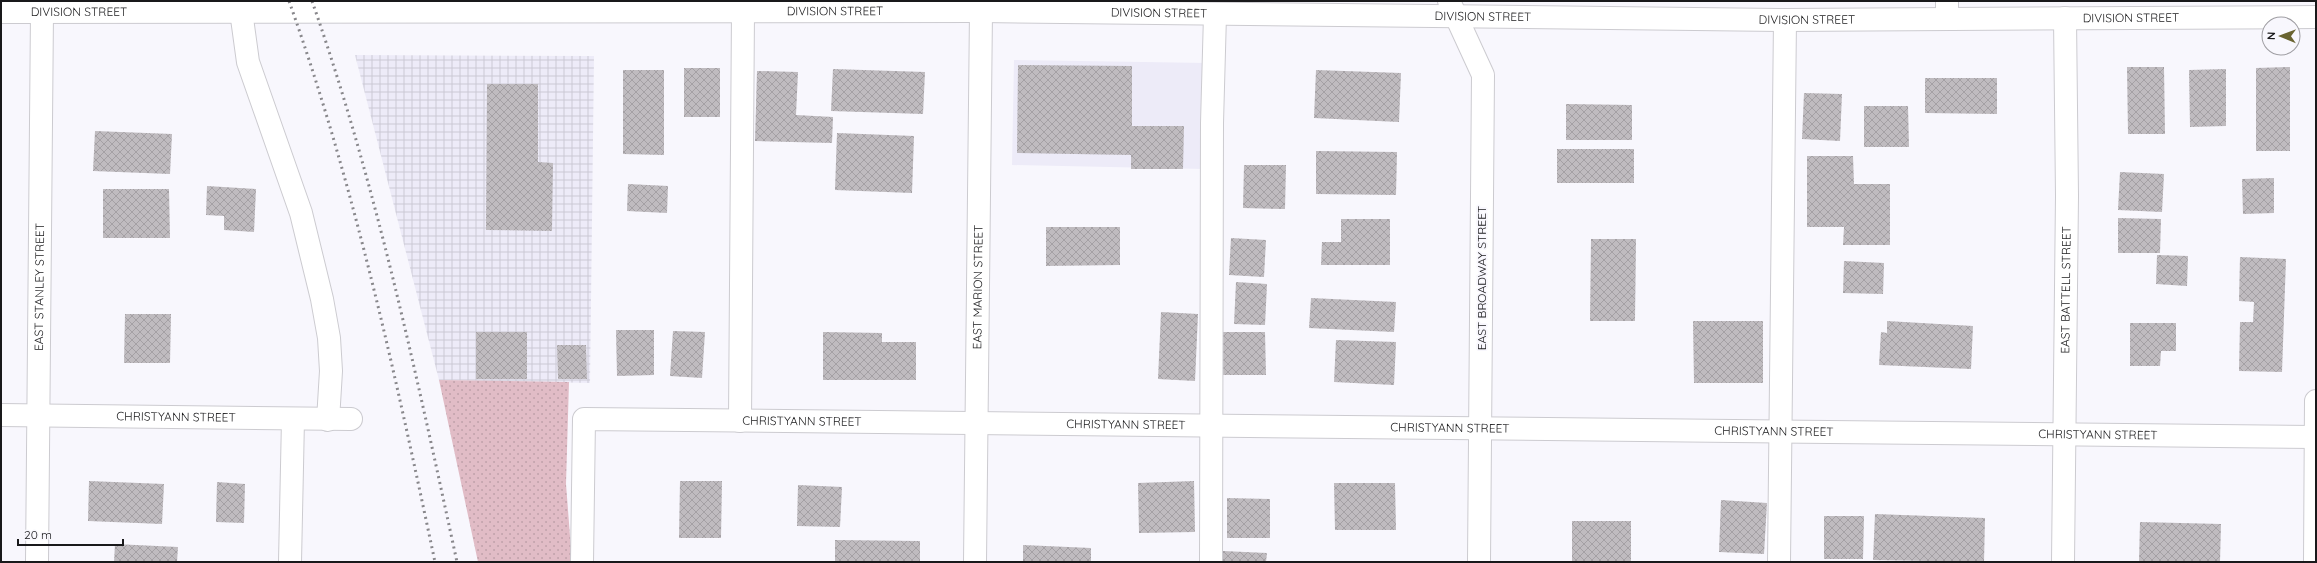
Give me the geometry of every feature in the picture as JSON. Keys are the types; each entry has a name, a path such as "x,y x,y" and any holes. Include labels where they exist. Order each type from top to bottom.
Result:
{"street":[{"name":"DIVISION STREET","path":"1,12 743,12 882,7 981,11 1150,8 1215,15 1454,9 1785,20 1947,10 2065,18 2200,9 2316,17"},
{"name":"EAST BROADWAY STREET","path":"1454,9 1483,75 1479,562"},
{"path":"241,11 248,62 301,212 322,299 329,338 331,371 328,420"},
{"name":"EAST MARION STREET","path":"975,562 981,11"},
{"name":"EAST STANLEY STREET","path":"37,562 42,12"},
{"path":"740,421 743,12"},
{"path":"1211,562 1212,123 1215,15"},
{"name":"EAST BATTELL STREET","path":"2063,562 2067,196 2065,18"},
{"path":"1779,562 1785,20"},
{"path":"2316,401 2316,562"},
{"name":"CHRISTYANN STREET","path":"1,415 38,414 328,420 351,419"},
{"path":"290,562 293,419"},
{"name":"CHRISTYANN STREET","path":"582,562 584,419 977,425 2316,437"}],"shaded area":[{"path":"355,55 594,56 590,383 439,380"},
{"path":"1014,60 1207,63 1204,169 1012,165"},
{"path":"439,380 569,382 566,484 572,562 478,562"}],"building":[{"path":"1018,65 1132,66 1132,126 1184,126 1183,169 1131,169 1131,155 1017,153"},
{"path":"2127,67 2164,67 2165,134 2128,134"},
{"path":"2290,67 2290,151 2256,151 2256,68"},
{"path":"684,68 720,68 720,117 684,117"},
{"path":"833,69 925,72 923,114 831,111"},
{"path":"2226,69 2226,126 2190,127 2189,70"},
{"path":"623,70 664,70 664,155 623,154"},
{"path":"1316,70 1401,73 1399,122 1314,118"},
{"path":"757,71 798,72 796,115 833,117 832,143 755,141"},
{"path":"1925,78 1997,78 1997,114 1925,113"},
{"path":"487,84 538,84 538,162 553,163 552,231 486,230"},
{"path":"1804,93 1842,94 1840,141 1802,139"},
{"path":"1566,104 1632,105 1632,140 1566,140"},
{"path":"1864,106 1908,106 1909,147 1864,147"},
{"path":"95,131 172,134 170,174 93,171"},
{"path":"837,133 914,136 912,193 835,190"},
{"path":"1557,149 1634,149 1634,183 1557,183"},
{"path":"1316,151 1397,152 1396,195 1316,194"},
{"path":"1807,156 1853,156 1854,184 1890,184 1890,245 1843,245 1844,227 1807,227"},
{"path":"1244,165 1286,165 1285,209 1243,208"},
{"path":"2120,172 2164,174 2162,212 2118,210"},
{"path":"2274,178 2274,213 2243,214 2242,179"},
{"path":"628,184 668,186 667,213 627,211"},
{"path":"207,186 256,189 254,232 224,230 224,216 206,215"},
{"path":"103,189 169,189 170,238 103,238"},
{"path":"2118,218 2161,219 2160,253 2118,253"},
{"path":"1341,219 1390,219 1390,265 1321,265 1322,242 1341,242"},
{"path":"1046,227 1120,227 1120,265 1046,266"},
{"path":"1231,238 1266,240 1264,277 1229,275"},
{"path":"1591,239 1636,239 1635,321 1590,321"},
{"path":"2157,255 2188,256 2187,286 2156,284"},
{"path":"2240,257 2286,259 2282,372 2239,371 2240,322 2253,322 2254,302 2239,301"},
{"path":"1844,261 1884,263 1883,294 1843,293"},
{"path":"1236,282 1267,284 1265,325 1234,324"},
{"path":"1311,298 1396,302 1394,332 1309,328"},
{"path":"1161,312 1198,314 1195,381 1158,379"},
{"path":"125,314 171,314 170,363 124,363"},
{"path":"1693,321 1763,321 1763,383 1694,383"},
{"path":"1887,321 1973,326 1971,369 1879,365 1881,332 1887,333"},
{"path":"2130,323 2176,323 2176,351 2161,351 2160,366 2130,366"},
{"path":"616,330 654,330 654,375 617,376"},
{"path":"673,331 705,332 702,378 670,376"},
{"path":"476,332 527,332 527,379 476,379"},
{"path":"823,332 882,333 882,342 916,342 916,380 823,380"},
{"path":"1223,332 1265,332 1266,375 1223,375"},
{"path":"1336,340 1396,342 1394,385 1334,382"},
{"path":"557,345 586,345 587,379 558,379"},
{"path":"89,481 164,484 162,524 88,521"},
{"path":"680,481 722,481 721,538 679,538"},
{"path":"1194,481 1195,532 1139,533 1138,483"},
{"path":"217,482 245,484 244,523 216,522"},
{"path":"1334,483 1395,483 1396,530 1335,530"},
{"path":"798,485 842,487 840,527 797,526"},
{"path":"1227,498 1270,499 1270,538 1227,538"},
{"path":"1721,500 1767,503 1764,554 1719,552"},
{"path":"1875,514 1985,518 1984,562 1873,560"},
{"path":"1824,516 1864,516 1863,559 1824,559"},
{"path":"1572,521 1631,521 1631,562 1572,562"},
{"path":"2140,522 2221,524 2220,562 2139,562"},
{"path":"835,540 920,541 920,562 835,562"},
{"path":"115,544 178,547 177,562 114,562"},
{"path":"1023,545 1091,548 1091,562 1023,562"},
{"path":"1223,551 1267,553 1266,562 1223,562"}],"railway":[{"path":"289,1 334,139 353,209 388,350 435,562"},
{"path":"312,1 356,139 375,209 410,350 457,562"}]}
